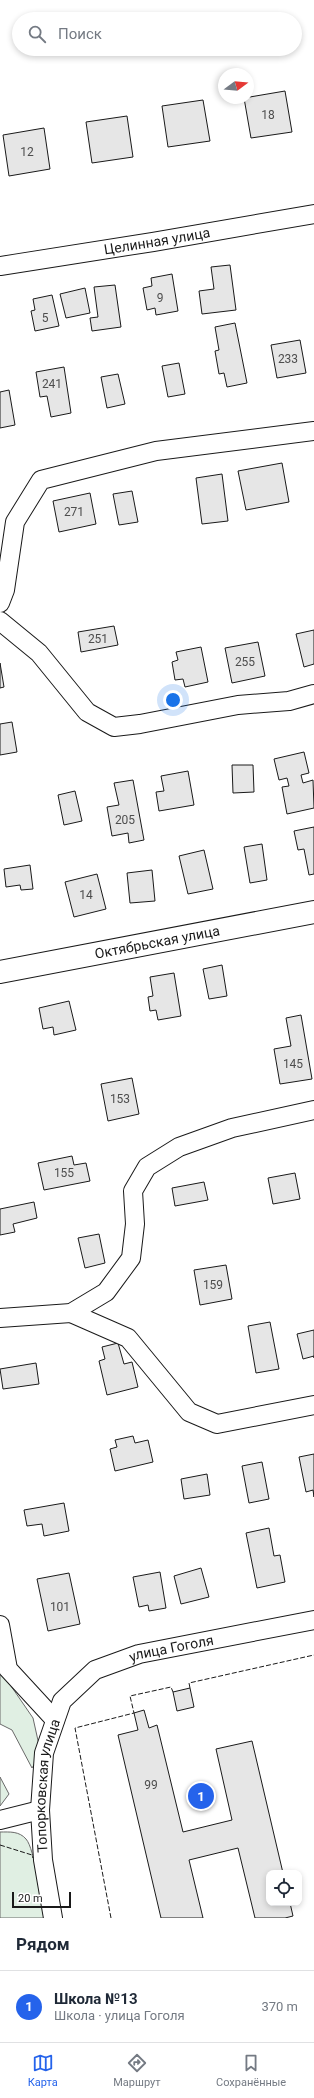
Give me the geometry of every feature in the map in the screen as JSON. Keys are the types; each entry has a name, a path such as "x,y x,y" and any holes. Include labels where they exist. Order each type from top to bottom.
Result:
{"street":[{"name":"Целинная улица","path":"0,266 153,242 314,214"},
{"path":"0,603 5,590 15,522 41,480 156,451 314,431"},
{"path":"0,621 39,653 88,712 114,727 140,724 238,705 289,701 314,694"},
{"name":"Октябрьская улица","path":"0,972 314,912"},
{"path":"0,1318 71,1313 106,1292 131,1258 135,1224 132,1191 147,1167 179,1146 232,1128 314,1110"},
{"path":"71,1313 128,1338 189,1412 218,1424 314,1405"},
{"name":"улица Гоголя","path":"55,1720 62,1701 95,1670 139,1654 314,1620"},
{"name":"Топорковская улица","path":"0,1625 8,1669 55,1720 44,1754 40,1810 43,1860 53,1918"},
{"path":"0,1820 40,1810"}],"green space":[{"path":"0,1670 33,1718 41,1754 32,1768 12,1730 0,1724"},
{"path":"0,1777 9,1794 0,1806"},
{"path":"0,1832 14,1832 26,1839 35,1864 44,1918 0,1918"}],"building":[{"path":"285,91 292,132 251,138 245,104 254,104 254,96"},
{"path":"203,100 210,141 168,147 162,106"},
{"path":"127,116 133,157 92,163 86,122"},
{"path":"44,128 50,169 9,176 3,135"},
{"path":"230,265 236,310 202,314 199,291 214,289 211,267"},
{"path":"172,274 178,311 156,315 155,308 147,310 143,288 152,286 151,278"},
{"path":"115,285 121,327 92,331 90,318 98,317 94,287"},
{"path":"85,288 90,313 66,318 60,294"},
{"path":"52,295 59,326 35,331 31,311 35,310 33,299"},
{"path":"235,323 247,383 227,387 224,373 219,374 215,351 219,350 215,327"},
{"path":"300,340 306,373 277,378 271,345"},
{"path":"179,363 185,394 168,397 162,366"},
{"path":"64,367 71,413 51,417 47,396 40,397 36,372"},
{"path":"118,374 125,404 107,408 101,377"},
{"path":"9,390 15,425 0,428 0,392"},
{"path":"282,463 289,502 246,510 238,471"},
{"path":"222,474 228,521 202,524 196,478"},
{"path":"132,491 138,522 119,525 113,494"},
{"path":"90,493 96,524 59,532 53,501"},
{"path":"114,626 118,645 81,652 78,632"},
{"path":"314,630 314,664 304,667 296,634"},
{"path":"258,642 265,676 232,683 225,648"},
{"path":"201,647 208,682 185,687 183,679 175,680 172,662 178,660 176,652"},
{"path":"0,663 4,687 0,688"},
{"path":"12,722 17,752 0,755 0,724"},
{"path":"304,752 309,773 301,775 303,783 313,780 314,808 287,814 282,787 289,786 287,778 279,780 274,759"},
{"path":"232,765 253,765 254,792 233,793"},
{"path":"188,771 194,805 159,811 156,792 164,791 161,776"},
{"path":"133,780 144,840 129,843 128,833 112,836 107,807 119,805 114,783"},
{"path":"75,791 82,821 64,825 58,795"},
{"path":"314,827 314,874 309,875 304,849 298,850 294,831"},
{"path":"262,844 267,880 250,883 244,847"},
{"path":"204,850 213,889 188,894 179,856"},
{"path":"30,865 33,889 21,890 20,885 6,887 4,869"},
{"path":"152,870 155,901 130,903 127,873"},
{"path":"97,874 106,909 74,917 65,882"},
{"path":"222,965 227,996 209,999 203,969"},
{"path":"174,973 181,1016 158,1020 156,1010 150,1011 148,997 153,996 150,977"},
{"path":"69,1001 76,1030 54,1035 53,1027 43,1029 39,1008"},
{"path":"301,1015 312,1079 280,1084 274,1049 291,1046 286,1018"},
{"path":"132,1078 139,1114 108,1121 101,1084"},
{"path":"72,1156 74,1165 86,1163 90,1181 44,1190 38,1163"},
{"path":"295,1173 300,1199 273,1204 268,1178"},
{"path":"204,1182 208,1200 175,1206 172,1188"},
{"path":"34,1202 37,1218 13,1224 15,1232 0,1235 0,1209"},
{"path":"99,1234 105,1263 85,1268 78,1238"},
{"path":"226,1265 232,1299 200,1305 194,1270"},
{"path":"270,1322 279,1369 256,1373 248,1326"},
{"path":"314,1330 314,1356 303,1359 297,1334"},
{"path":"118,1343 124,1364 132,1362 138,1387 107,1395 99,1361 105,1359 102,1347"},
{"path":"36,1363 39,1384 3,1389 0,1369"},
{"path":"133,1436 135,1443 148,1440 153,1462 115,1471 110,1449 117,1447 115,1440"},
{"path":"314,1454 314,1497 313,1490 306,1492 299,1457"},
{"path":"262,1462 269,1499 249,1503 242,1466"},
{"path":"207,1474 210,1495 184,1499 181,1479"},
{"path":"64,1503 69,1531 44,1536 42,1524 27,1526 24,1510"},
{"path":"269,1528 274,1556 280,1555 285,1582 257,1588 246,1533"},
{"path":"201,1568 209,1597 181,1604 174,1576"},
{"path":"160,1572 166,1608 149,1611 148,1605 139,1607 133,1577"},
{"path":"69,1573 80,1624 48,1631 37,1579"},
{"path":"190,1688 194,1707 177,1711 173,1692"},
{"path":"144,1710 149,1728 157,1725 183,1832 232,1820 216,1749 252,1741 282,1870 266,1870 266,1906 291,1906 293,1916 285,1918 255,1918 238,1848 189,1860 203,1918 161,1918 118,1735 138,1730 134,1713"}],"fence":[{"path":"190,1688 189,1683 314,1655"},
{"path":"111,1918 75,1728 134,1713 130,1696 171,1687 173,1692"},
{"path":"0,1845 32,1855 33,1858"}],"place":[{"name":"Школа №13","path":"201,1796"}]}
